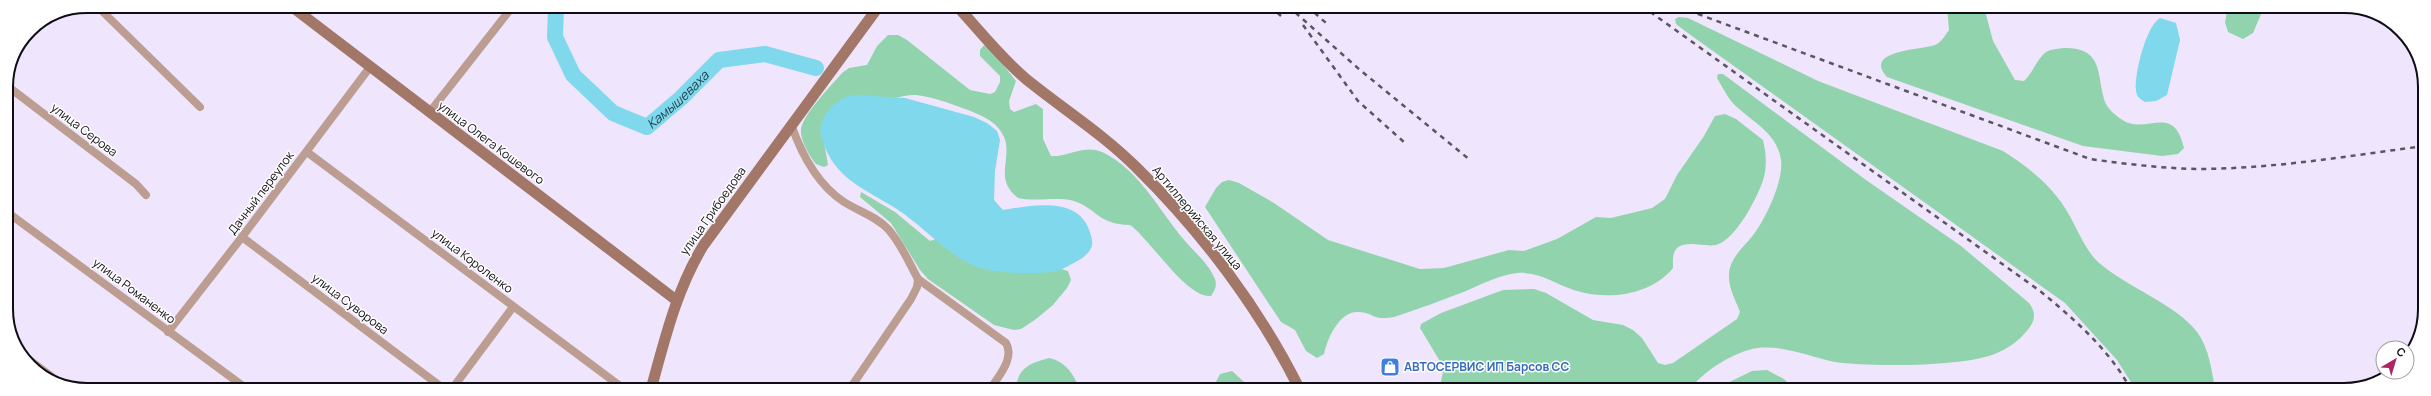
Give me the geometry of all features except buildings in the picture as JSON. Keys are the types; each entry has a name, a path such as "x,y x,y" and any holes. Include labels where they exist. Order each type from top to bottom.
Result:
{"street":[{"path":"105,13 200,107"},
{"name":"улица Олега Кошевого","path":"300,13 429,113 676,300"},
{"path":"429,113 508,13"},
{"name":"улица Грибоедова","path":"653,383 676,300 687,272 703,246 873,13"},
{"name":"Артиллерийская улица","path":"964,13 1025,78 1102,136 1136,167 1161,193 1214,256 1267,333 1296,383"},
{"name":"Дачный переулок","path":"168,332 242,238 370,67"},
{"name":"улица Серова","path":"13,90 136,184 146,195"},
{"path":"791,124 799,148 810,165 844,202 861,210 888,228 918,279 1006,343 1009,349 1009,356 994,383"},
{"name":"улица Короленко","path":"307,152 616,383"},
{"name":"улица Романенко","path":"13,216 239,383"},
{"name":"улица Суворова","path":"242,238 436,383"},
{"path":"854,383 912,299 917,287 918,279"},
{"path":"456,383 513,307"}],"green space":[{"path":"1948,13 1986,13 1993,41 2015,80 2024,81 2043,55 2048,51 2067,48 2079,50 2088,54 2094,60 2097,67 2106,104 2112,112 2121,119 2130,123 2140,125 2166,123 2173,126 2179,134 2184,148 2178,154 2162,156 2083,146 1887,77 1881,68 1882,61 1889,56 1898,52 1937,44 1949,30"},
{"path":"2227,13 2261,13 2253,33 2243,39 2228,32 2225,22"},
{"path":"1679,17 1688,18 1818,81 2003,151 2012,157 2031,171 2055,194 2068,213 2089,251 2098,262 2122,280 2177,313 2197,332 2207,352 2214,383 2132,383 2117,360 2065,303 1685,31 1676,24 1675,19"},
{"path":"888,35 898,35 907,40 970,90 990,94 995,92 1000,82 1000,76 980,56 980,50 984,45 989,47 1016,81 1009,101 1010,109 1014,112 1036,104 1043,109 1043,139 1051,156 1064,155 1089,149 1096,150 1102,152 1127,169 1148,192 1176,230 1208,267 1216,282 1215,289 1211,296 1201,294 1180,279 1148,242 1130,225 1119,224 1104,219 1089,208 1074,201 1018,198 1011,191 1005,176 1006,145 1001,131 984,117 949,103 934,98 913,95 889,100 866,110 823,136 828,165 824,167 816,164 802,139 801,130 806,116 842,73 849,68 867,65 877,46"},
{"path":"1718,74 1723,74 1866,180 1961,246 2029,303 2032,307 2034,319 2027,330 2015,342 1997,353 1983,358 1942,363 1918,365 1850,364 1835,362 1777,348 1758,348 1730,357 1711,369 1695,383 1441,383 1444,368 1420,328 1421,324 1441,313 1503,290 1534,289 1546,293 1593,320 1623,325 1633,330 1642,338 1658,363 1665,365 1673,363 1737,319 1740,312 1730,286 1729,271 1734,259 1759,227 1769,209 1780,178 1781,160 1774,141 1761,127 1731,101 1717,78"},
{"path":"1725,114 1736,119 1763,140 1766,163 1764,177 1757,195 1746,216 1731,235 1716,245 1686,244 1677,248 1675,250 1673,260 1673,268 1654,284 1631,293 1606,295 1573,290 1534,274 1510,274 1394,317 1382,318 1359,312 1352,313 1346,316 1335,327 1328,341 1324,354 1317,358 1306,351 1295,330 1281,322 1205,207 1216,188 1222,182 1229,180 1239,183 1274,203 1328,240 1420,269 1444,268 1509,250 1524,251 1557,239 1596,217 1611,218 1652,208 1665,199 1677,175 1704,136 1715,116"},
{"path":"861,192 895,212 930,241 947,235 1068,271 1071,280 1067,288 1053,305 1021,329 1014,330 994,325 928,279 920,270 891,223 860,197"},
{"path":"1049,358 1060,362 1072,373 1077,383 1017,383 1022,372 1036,362"},
{"path":"1767,370 1784,379 1788,383 1727,383 1752,371"},
{"path":"1232,371 1245,383 1216,383 1220,374"}],"water":[{"path":"2160,18 2176,23 2180,40 2167,95 2156,101 2145,102 2137,94 2137,74 2146,40 2155,23"},
{"path":"855,95 905,98 974,117 987,123 997,131 1000,140 995,171 994,200 1003,210 1038,205 1050,205 1062,207 1072,211 1081,217 1088,227 1092,243 1091,249 1080,260 1060,270 1047,272 1002,272 980,268 963,260 945,248 904,214 847,178 830,158 821,137 820,129 822,122 826,114 835,103 846,97"}],"waterway":[{"name":"Камышеваха","path":"556,13 555,37 573,75 613,113 647,127 681,98 719,60 765,54 816,68"}],"railway":[{"path":"1278,13 1281,16"},
{"path":"1296,13 1360,70 1470,160"},
{"path":"1315,13 1326,23"},
{"path":"1652,13 2040,291 2078,324 2102,348 2127,383"},
{"path":"1695,13 2090,159 2169,168 2196,169 2253,167 2418,147"},
{"path":"1303,25 1358,101 1405,143"}],"place":[{"name":"АВТОСЕРВИС ИП Барсов СС","path":"1390,367"}]}
